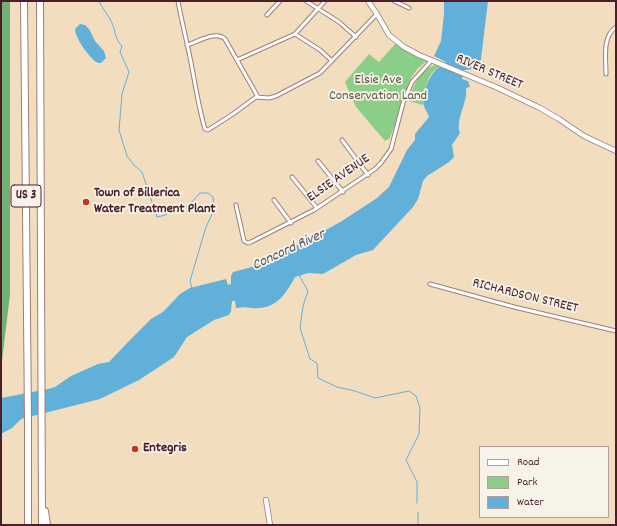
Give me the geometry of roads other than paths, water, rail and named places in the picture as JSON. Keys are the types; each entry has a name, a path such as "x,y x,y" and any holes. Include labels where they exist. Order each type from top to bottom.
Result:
{"highway":[{"name":"US 3","path":"24,1 28,525"},
{"name":"US 3","path":"40,1 42,525"},
{"path":"42,496 47,525"}],"main road":[{"name":"RIVER STREET","path":"368,1 387,32 395,41 444,66 498,88 540,108 584,136 616,151"},
{"path":"372,6 375,1"},
{"path":"266,500 270,525"}],"street":[{"path":"178,1 205,129 209,130 253,99 258,97 272,97 287,92 317,75 377,14"},
{"path":"267,14 280,1"},
{"path":"306,1 339,22 356,37"},
{"path":"237,60 295,34 325,1"},
{"path":"394,1 409,8"},
{"path":"606,74 607,38 611,31 616,27"},
{"path":"295,34 320,50 332,61"},
{"path":"187,45 214,35 219,35 224,38 258,97"},
{"name":"ELSIE AVENUE","path":"236,205 244,241 248,243 291,223 343,192 368,175 381,163 391,149 403,102 409,88 412,82 432,60"},
{"path":"342,140 368,175"},
{"path":"318,161 343,192"},
{"path":"292,177 317,208"},
{"path":"274,200 291,223"},
{"name":"RICHARDSON STREET","path":"430,284 514,307 616,331"}],"water":[{"name":"Concord River","path":"444,1 488,1 481,59 474,68 464,70 462,79 468,81 470,87 466,88 465,99 459,122 460,133 452,145 454,157 449,162 427,176 423,181 418,199 413,207 373,250 356,255 323,274 308,273 295,277 279,300 267,307 236,308 235,301 232,301 229,315 214,320 187,337 174,357 139,380 100,399 21,419 12,428 1,434 1,398 55,387 71,376 98,364 109,362 151,319 163,312 180,294 190,288 226,279 228,285 231,284 231,276 233,272 252,267 267,256 309,240 377,198 389,187 407,150 415,140 415,134 429,117 423,101 427,84 437,69 441,67 444,69 446,62 434,56 441,41"},
{"path":"80,24 85,25 89,29 95,41 104,51 106,58 101,63 98,63 91,57 77,38 75,29"}],"waterway":[{"path":"99,1 111,20 117,38 122,46 120,52 129,72 122,94 119,130 127,156 142,172 157,217 188,206 200,193 208,193 213,197 214,210 206,227 190,281 192,288"},
{"path":"300,274 300,277 308,291 303,306 300,328 310,359 317,363 318,378 337,387 375,398 409,391 416,396 420,408 419,434 406,460 417,482 417,503"},
{"path":"418,512 418,525"}],"place":[{"name":"Town of Billerica Water Treatment Plant","path":"86,202"},
{"name":"Entegris","path":"135,449"}],"park label":[{"name":"Elsie Ave Conservation Land","path":"378,90"}]}
